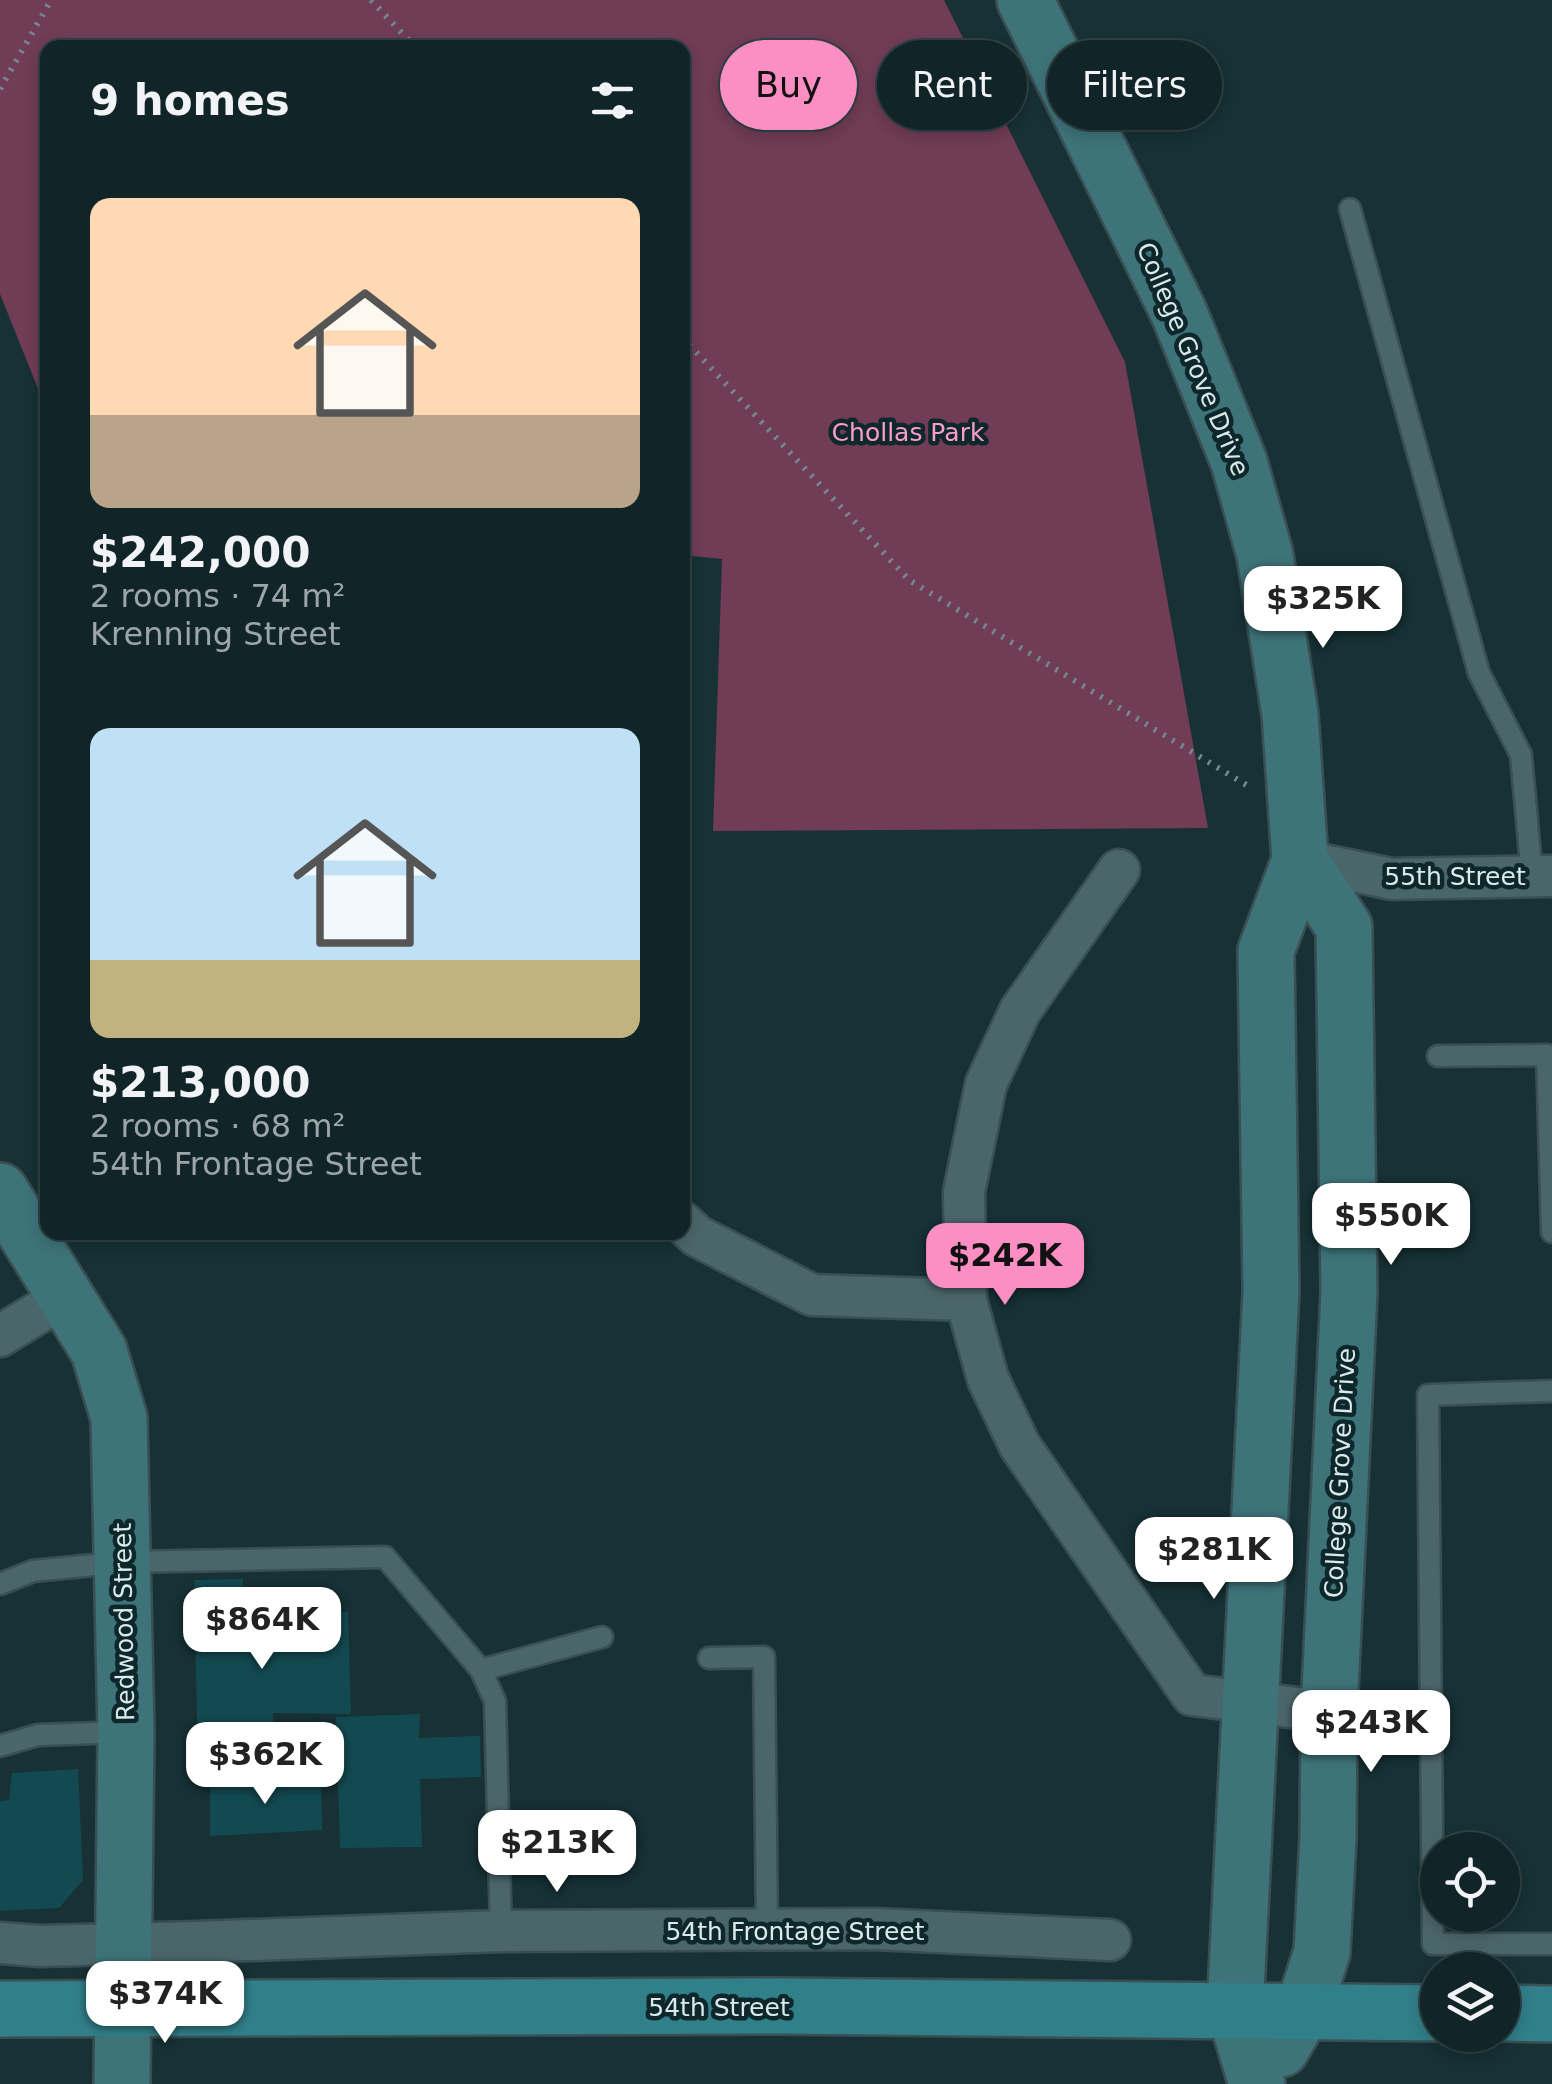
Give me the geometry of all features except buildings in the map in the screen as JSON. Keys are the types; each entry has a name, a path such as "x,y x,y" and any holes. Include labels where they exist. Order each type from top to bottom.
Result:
{"main road":[{"name":"College Grove Drive","path":"1026,0 1179,313 1239,462 1265,555 1290,714 1298,837 1266,951 1270,1291 1235,2010 1258,2084"},
{"name":"College Grove Drive","path":"1258,2084 1303,2011 1322,1952 1349,1292 1344,927 1298,837"},
{"name":"Redwood Street","path":"0,1191 99,1351 119,1418 126,1732 122,2084"},
{"name":"54th Street","path":"0,2009 798,2006 1420,2013"},
{"path":"1520,2014 1552,2014"}],"street":[{"name":"55th Street","path":"1298,837 1392,880 1542,876"},
{"path":"1119,870 1020,1011 986,1084 964,1192 966,1300 988,1380 1020,1446 1192,1696 1330,1712"},
{"path":"690,1229 812,1294 966,1300"},
{"path":"0,1336 67,1296"},
{"name":"54th Frontage Street","path":"0,1943 40,1946 501,1930 767,1929 874,1929 1110,1940"}],"lane":[{"path":"1350,209 1478,673 1521,755 1542,876"},
{"path":"1438,1056 1547,1056 1552,1232"},
{"path":"1552,1391 1428,1395 1432,1944 1552,1944"},
{"path":"0,1584 34,1571 124,1562 385,1556 482,1670 495,1701 501,1930"},
{"path":"482,1670 602,1637"},
{"path":"709,1658 764,1657 767,1929"},
{"path":"0,1746 38,1735 126,1732"}],"path":[{"path":"0,89 51,0"},
{"path":"371,0 408,40"},
{"path":"690,346 909,580 1298,837"}],"green space":[{"name":"Chollas Park","path":"0,0 944,0 964,40 877,40 877,130 1009,130 1125,362 1208,828 713,831 722,559 690,556 690,40 40,40 40,394 0,294"}]}
